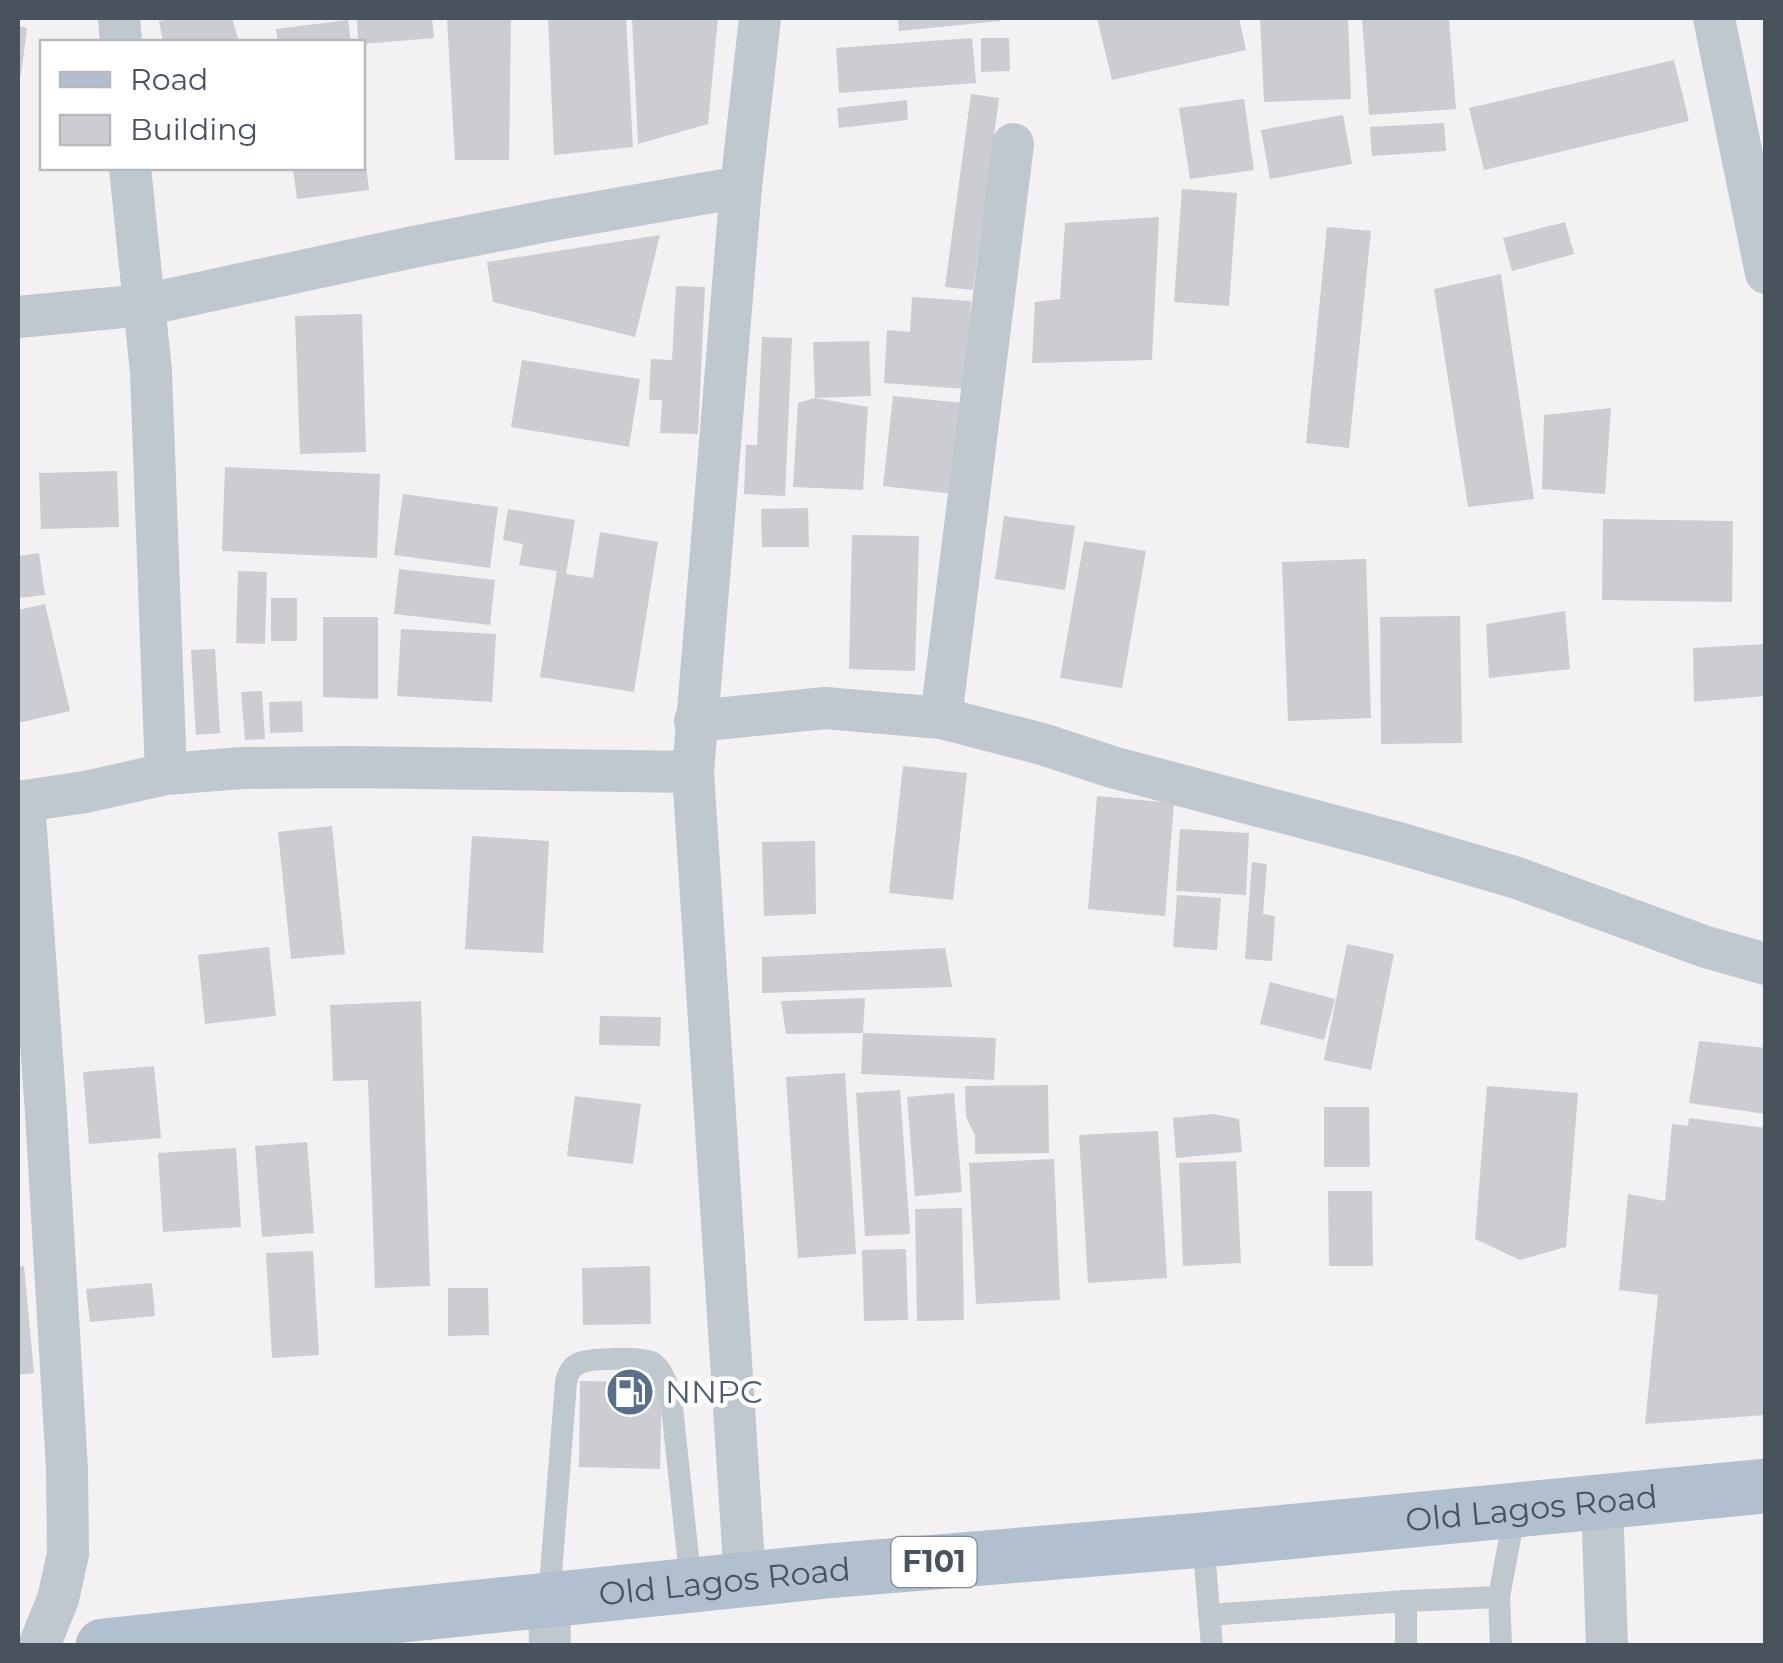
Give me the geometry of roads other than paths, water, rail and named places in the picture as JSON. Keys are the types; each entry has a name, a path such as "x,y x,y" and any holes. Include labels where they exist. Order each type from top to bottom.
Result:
{"main road":[{"name":"Old Lagos Road","path":"102,1646 549,1622 692,1585 745,1579 1766,1486"}],"street":[{"path":"745,1579 693,772 741,187 760,18"},
{"path":"1714,18 1766,273"},
{"path":"941,718 1013,144"},
{"path":"130,170 151,372 166,774"},
{"path":"18,317 144,305 448,240 741,187"},
{"path":"695,721 825,708 941,718 1500,873 1706,948 1766,964"},
{"path":"39,1646 58,1599 68,1554 67,1469 46,1113 20,802 166,774 242,768 693,772"},
{"path":"1602,1502 1607,1646"}],"lane":[{"path":"549,1622 566,1382 573,1367 582,1362 643,1359 663,1375 672,1407 692,1585"},
{"path":"1501,1646 1499,1597 1516,1511"},
{"path":"1203,1540 1212,1646"},
{"path":"1210,1615 1499,1597"},
{"path":"1406,1601 1406,1646"}],"place":[{"name":"NNPC","path":"630,1392"}]}
